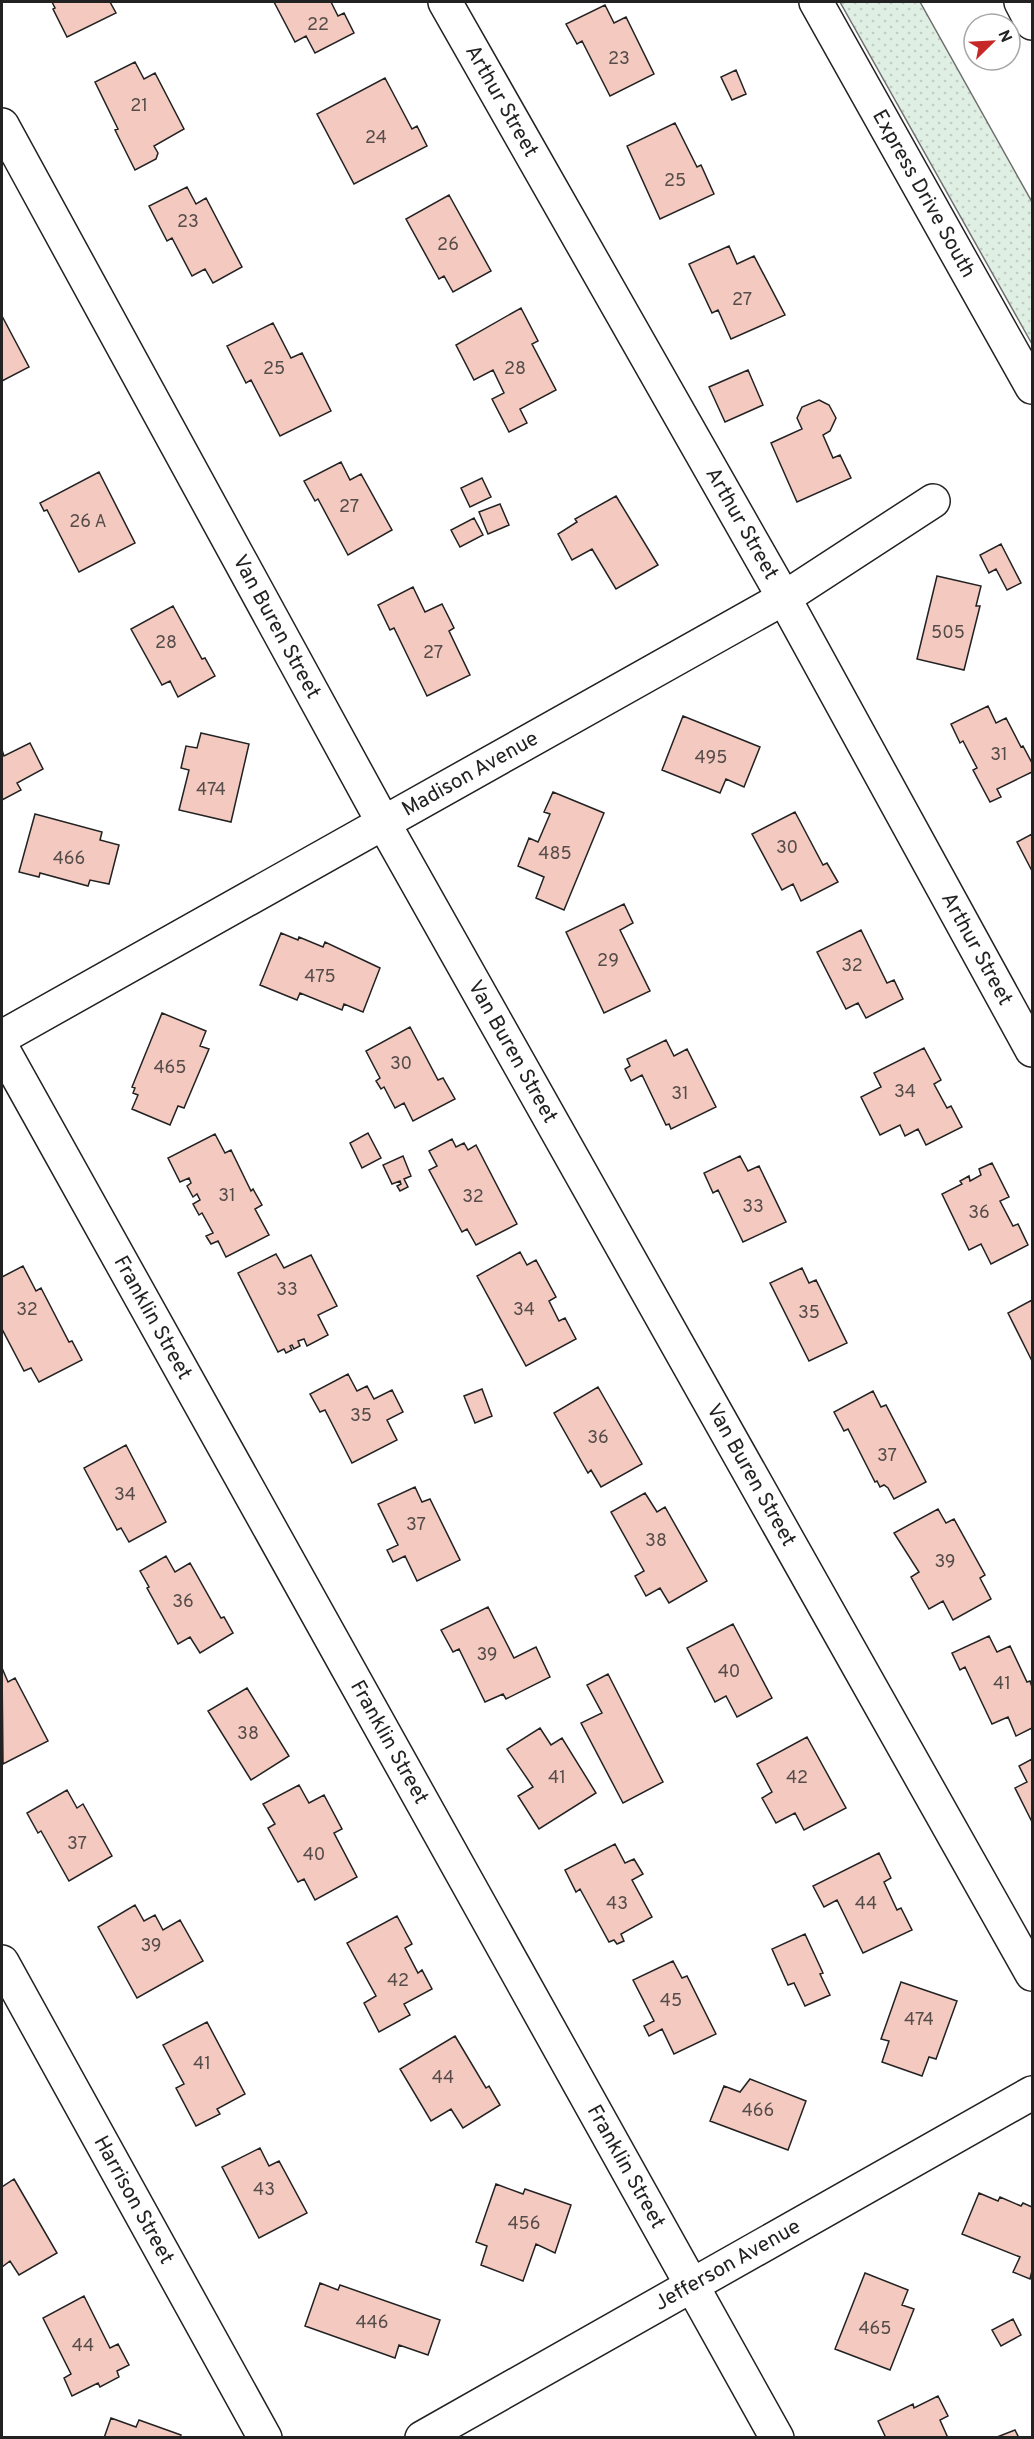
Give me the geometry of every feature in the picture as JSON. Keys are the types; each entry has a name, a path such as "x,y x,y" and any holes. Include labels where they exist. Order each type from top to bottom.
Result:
{"main road":[{"name":"Arthur Street","path":"445,2 784,598 1032,1050"},
{"name":"Express Drive South","path":"816,2 1032,387"},
{"path":"1021,2 1032,23"},
{"name":"Van Buren Street","path":"2,124 383,822 1032,1974"},
{"name":"Madison Avenue","path":"2,1037 784,598 933,501"},
{"name":"Franklin Street","path":"2,1048 777,2438"},
{"name":"Harrison Street","path":"2,1962 265,2438"},
{"name":"Jefferson Avenue","path":"422,2438 1032,2093"}],"green space":[{"path":"840,2 920,2 1032,202 1032,344"}],"building":[{"path":"52,2 110,2 116,13 67,37 53,9 55,8"},
{"path":"274,2 331,2 338,16 344,13 354,33 315,53 306,36 295,42"},
{"path":"605,5 614,23 626,17 654,74 610,96 582,41 577,44 566,24"},
{"path":"135,62 144,79 155,73 184,129 154,146 158,153 156,159 135,170 95,82"},
{"path":"736,70 746,94 732,100 721,77"},
{"path":"385,78 412,129 417,126 427,146 354,184 317,114"},
{"path":"675,123 697,167 701,165 714,194 660,219 627,146"},
{"path":"187,187 196,204 206,198 242,267 213,283 205,269 192,276 172,238 167,241 149,206"},
{"path":"449,195 491,271 453,292 444,276 439,279 406,219"},
{"path":"729,246 737,264 754,256 785,315 731,339 718,310 712,313 689,264"},
{"path":"521,308 538,341 532,344 556,390 520,409 527,423 509,432 492,399 504,393 493,370 474,380 456,345"},
{"path":"2,316 29,367 2,381"},
{"path":"273,323 291,358 302,353 331,411 280,436 251,380 246,383 227,346"},
{"path":"748,370 763,405 725,422 709,387"},
{"path":"819,400 829,405 836,418 830,431 823,435 833,458 840,455 851,478 797,502 771,443 802,429 797,418 802,407"},
{"path":"341,462 350,480 361,474 392,530 348,555 318,499 315,501 304,481"},
{"path":"99,472 135,543 79,572 47,510 44,511 40,503"},
{"path":"482,478 491,497 470,507 461,488"},
{"path":"616,496 658,565 616,589 592,549 572,560 558,534 577,522 575,519"},
{"path":"500,504 509,525 488,534 479,512"},
{"path":"474,518 483,535 460,547 451,530"},
{"path":"1001,544 1021,583 1007,590 996,569 989,573 980,555"},
{"path":"937,576 981,586 976,606 980,606 964,670 917,659"},
{"path":"413,587 425,612 442,604 454,628 449,631 470,675 427,696 394,628 390,630 378,605"},
{"path":"173,606 202,659 205,658 215,676 178,697 170,681 162,685 131,629"},
{"path":"988,706 996,723 1006,718 1032,763 1032,772 997,789 1001,797 990,802 973,770 977,768 963,741 960,743 951,724"},
{"path":"683,716 760,747 744,787 726,779 720,793 662,770"},
{"path":"201,733 249,744 231,822 179,810 189,770 181,768 186,746 197,748"},
{"path":"30,743 43,769 17,783 21,790 2,800 2,750 4,756"},
{"path":"553,792 604,813 564,910 536,898 544,877 518,866 529,838 538,842 550,814 544,812"},
{"path":"795,812 823,865 827,863 838,882 801,901 793,884 782,890 752,834"},
{"path":"35,814 102,832 100,840 119,845 109,884 90,880 88,886 40,873 39,877 19,872"},
{"path":"1032,834 1032,871 1017,842"},
{"path":"624,904 633,923 620,930 650,991 604,1013 566,932"},
{"path":"861,930 887,983 894,980 903,999 866,1018 858,1003 846,1009 817,952"},
{"path":"281,933 298,940 299,937 323,947 325,942 380,968 363,1012 344,1004 342,1010 300,993 297,1000 260,985"},
{"path":"162,1013 206,1031 200,1046 209,1049 184,1108 178,1106 170,1125 132,1109 138,1095 133,1093 135,1088 132,1087"},
{"path":"410,1027 438,1080 443,1078 455,1099 413,1121 404,1103 395,1108 384,1087 381,1089 376,1081 380,1078 366,1051"},
{"path":"666,1040 674,1056 687,1049 716,1107 671,1129 669,1124 666,1125 642,1075 631,1081 625,1069 630,1066 627,1059"},
{"path":"924,1048 941,1080 934,1084 947,1108 951,1106 962,1127 926,1145 918,1129 905,1136 900,1125 880,1135 861,1097 881,1087 874,1073"},
{"path":"368,1133 381,1158 362,1168 350,1143"},
{"path":"215,1134 225,1153 231,1150 251,1191 253,1189 262,1205 255,1209 269,1235 226,1257 218,1241 211,1244 206,1236 213,1233 202,1213 199,1215 193,1204 200,1200 197,1194 193,1197 187,1186 191,1183 189,1178 180,1182 168,1158"},
{"path":"452,1139 456,1147 464,1143 468,1150 476,1145 517,1224 476,1245 467,1229 462,1232 429,1170 437,1166 429,1151"},
{"path":"403,1156 411,1176 404,1179 408,1187 400,1191 397,1186 401,1184 400,1181 392,1184 383,1165"},
{"path":"740,1156 748,1171 759,1166 786,1222 743,1242 718,1190 713,1193 704,1173"},
{"path":"992,1163 1009,1197 1000,1201 1013,1226 1018,1224 1028,1245 991,1264 981,1244 969,1250 942,1194 962,1184 960,1181 969,1176 970,1181 981,1175 979,1169"},
{"path":"520,1252 527,1265 536,1260 556,1297 549,1301 559,1321 565,1318 576,1339 526,1366 477,1276"},
{"path":"276,1254 284,1268 311,1255 337,1306 318,1315 328,1335 307,1346 304,1339 298,1341 300,1346 294,1349 292,1345 290,1346 292,1350 286,1353 284,1349 278,1352 238,1273"},
{"path":"23,1266 36,1291 41,1288 69,1342 72,1341 82,1360 39,1382 31,1368 24,1371 2,1329 2,1277"},
{"path":"802,1268 809,1283 816,1280 847,1343 809,1361 770,1283"},
{"path":"1032,1300 1032,1361 1008,1313"},
{"path":"348,1374 357,1391 367,1386 374,1399 392,1390 403,1412 387,1420 397,1440 352,1463 325,1410 320,1412 310,1394"},
{"path":"598,1387 642,1464 601,1487 591,1470 588,1473 554,1413"},
{"path":"482,1389 492,1416 475,1423 464,1396"},
{"path":"873,1391 881,1407 886,1405 926,1482 894,1499 888,1488 884,1485 880,1487 877,1481 875,1482 848,1429 844,1431 834,1412"},
{"path":"126,1445 166,1522 129,1542 121,1528 117,1530 84,1468"},
{"path":"415,1487 422,1502 430,1499 460,1560 417,1581 405,1556 393,1562 387,1550 398,1545 378,1504"},
{"path":"645,1493 657,1512 665,1507 707,1581 669,1603 660,1588 646,1596 635,1576 644,1571 611,1512"},
{"path":"938,1509 946,1523 954,1519 985,1575 980,1578 991,1599 953,1620 943,1601 929,1609 911,1577 919,1572 894,1533"},
{"path":"166,1556 175,1572 190,1563 221,1618 224,1617 233,1633 200,1653 190,1637 178,1644 140,1571"},
{"path":"488,1607 514,1658 536,1647 550,1677 506,1699 503,1694 485,1702 459,1649 453,1652 441,1630"},
{"path":"733,1624 772,1698 737,1717 726,1696 715,1702 687,1648"},
{"path":"989,1636 997,1652 1010,1646 1027,1682 1030,1681 1032,1687 1032,1728 1016,1736 1008,1717 992,1724 965,1667 960,1670 952,1653"},
{"path":"2,1668 8,1682 15,1678 48,1741 3,1764"},
{"path":"608,1674 663,1782 623,1803 581,1723 602,1713 587,1685"},
{"path":"247,1688 289,1756 251,1780 208,1711"},
{"path":"540,1728 551,1745 562,1738 596,1793 539,1829 518,1796 533,1787 507,1749"},
{"path":"807,1737 846,1808 804,1830 795,1813 776,1823 762,1798 772,1792 757,1764"},
{"path":"1032,1759 1032,1822 1015,1788 1027,1782 1019,1766"},
{"path":"299,1785 309,1803 324,1795 342,1829 334,1833 357,1877 315,1900 304,1879 298,1882 268,1828 275,1824 263,1804"},
{"path":"67,1790 77,1808 83,1804 112,1856 69,1881 41,1831 38,1833 27,1813"},
{"path":"615,1844 625,1863 634,1859 643,1874 632,1880 652,1917 621,1934 624,1941 617,1944 614,1940 609,1942 580,1889 576,1892 565,1870"},
{"path":"879,1853 891,1878 884,1882 897,1910 901,1908 912,1930 863,1953 837,1900 824,1907 813,1886"},
{"path":"135,1905 144,1921 155,1915 163,1930 180,1920 203,1961 137,1998 98,1927"},
{"path":"397,1916 412,1944 405,1948 418,1973 422,1970 432,1989 404,2004 410,2015 379,2032 364,2003 376,1996 347,1943"},
{"path":"805,1934 823,1973 820,1974 830,1995 805,2006 794,1983 788,1985 772,1949"},
{"path":"673,1961 682,1978 687,1976 716,2034 674,2054 662,2029 649,2036 644,2026 654,2021 633,1980"},
{"path":"901,1982 957,2001 936,2059 929,2057 922,2076 882,2062 889,2041 881,2039"},
{"path":"207,2022 245,2094 217,2109 220,2114 196,2126 176,2088 184,2084 163,2045"},
{"path":"455,2036 486,2088 489,2086 500,2105 463,2128 451,2109 431,2121 400,2069"},
{"path":"750,2079 806,2101 788,2150 710,2121 724,2086 740,2092"},
{"path":"260,2148 269,2166 279,2161 307,2213 259,2238 222,2167"},
{"path":"14,2179 57,2253 19,2275 10,2261 2,2267 2,2187"},
{"path":"496,2184 523,2194 525,2189 571,2205 555,2253 536,2244 523,2281 481,2265 487,2246 476,2242"},
{"path":"979,2193 998,2201 1000,2197 1021,2206 1023,2203 1032,2207 1030,2279 1013,2272 1020,2257 962,2234"},
{"path":"865,2273 908,2290 902,2305 914,2309 890,2370 835,2349"},
{"path":"320,2283 338,2290 340,2285 440,2320 428,2355 399,2345 395,2358 305,2326"},
{"path":"84,2296 110,2348 118,2344 129,2365 117,2371 119,2377 100,2387 98,2383 72,2396 64,2378 71,2374 43,2318"},
{"path":"1013,2319 1021,2335 1001,2346 992,2330"},
{"path":"938,2396 948,2416 940,2420 948,2438 886,2438 878,2421 913,2404 914,2408"},
{"path":"111,2418 136,2427 139,2420 181,2435 180,2438 104,2438"},
{"path":"1015,2430 1019,2438 997,2438 997,2437"}]}
